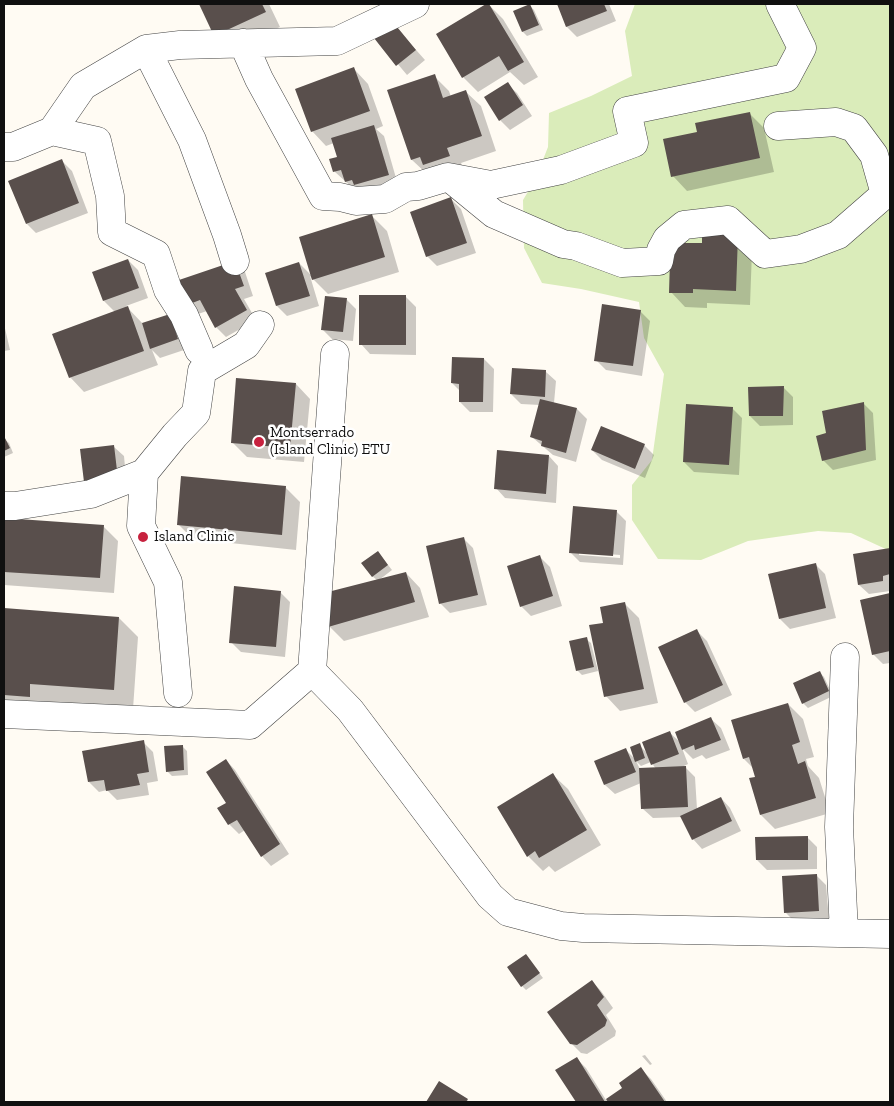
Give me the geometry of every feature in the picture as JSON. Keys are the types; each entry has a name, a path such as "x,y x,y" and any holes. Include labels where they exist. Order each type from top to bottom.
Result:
{"street":[{"path":"4,147 13,147 52,131 83,86 146,49 180,45 337,40 415,4"},
{"path":"243,43 259,79 323,196 340,197 349,200 385,199 406,187 418,186 448,177 492,185 561,170 634,143 627,111 786,78 802,48 780,4"},
{"path":"146,49 192,140 235,261"},
{"path":"448,177 494,214 563,244 576,246 622,263 659,261 661,250 667,239 684,225 728,220 765,254 800,249 838,236 885,194 874,155 854,128 836,122 778,126"},
{"path":"52,131 97,141 110,196 112,232 156,254 168,290 184,315 198,350"},
{"path":"4,506 15,506 91,494 144,473 196,413 202,371 246,346 260,325"},
{"path":"4,714 250,726 312,671 335,354"},
{"path":"144,473 141,526 168,582 178,693"},
{"path":"844,933 839,828 845,657"},
{"path":"312,671 350,710 490,896 508,912 562,926 583,928 890,934"}],"green space":[{"path":"635,4 890,4 890,551 851,533 818,531 748,541 701,560 658,559 632,520 632,485 652,460 664,374 644,338 639,302 581,289 542,283 524,248 523,200 535,180 548,147 549,113 591,96 632,76 625,31"}],"building":[{"path":"199,4 262,4 266,12 214,36"},
{"path":"489,4 524,62 508,71 499,56 462,78 436,34"},
{"path":"530,4 539,25 522,32 513,11"},
{"path":"557,4 604,4 607,11 566,27"},
{"path":"393,22 416,50 396,66 374,38"},
{"path":"354,67 370,111 311,132 295,89"},
{"path":"435,74 443,98 466,90 482,136 447,148 450,156 423,165 420,157 411,160 387,90"},
{"path":"508,82 523,105 499,121 484,97"},
{"path":"750,112 760,158 671,177 663,139 697,132 695,123"},
{"path":"374,125 389,175 354,185 352,180 345,182 341,170 333,172 329,159 337,157 331,138"},
{"path":"62,159 79,203 26,224 8,181"},
{"path":"451,197 467,243 426,257 410,212"},
{"path":"372,214 385,257 312,280 299,237"},
{"path":"702,234 738,235 736,291 693,289 693,293 669,293 670,259 674,259 675,243 702,243"},
{"path":"128,259 139,288 103,301 92,272"},
{"path":"235,261 244,286 235,289 247,310 215,328 200,300 187,305 179,280"},
{"path":"299,262 310,296 276,306 265,273"},
{"path":"359,295 406,295 406,345 359,345"},
{"path":"325,296 347,298 343,332 321,330"},
{"path":"602,304 641,310 633,366 594,361"},
{"path":"128,306 144,351 69,378 52,334"},
{"path":"170,314 178,339 150,349 142,323"},
{"path":"452,357 484,358 483,402 459,402 459,384 451,383"},
{"path":"512,368 546,370 545,397 510,394"},
{"path":"236,378 296,383 290,448 231,443"},
{"path":"784,386 783,416 749,416 748,387"},
{"path":"540,399 577,408 566,453 541,446 542,441 530,437"},
{"path":"864,402 866,450 822,461 816,436 826,433 822,411"},
{"path":"686,404 733,407 729,465 683,462"},
{"path":"601,426 645,444 635,469 591,450"},
{"path":"4,436 10,448 4,451"},
{"path":"114,445 118,479 84,482 80,449"},
{"path":"497,450 549,455 546,494 494,489"},
{"path":"181,476 286,486 282,535 177,525"},
{"path":"573,506 617,510 613,556 569,553"},
{"path":"4,518 104,525 100,578 4,572"},
{"path":"464,537 478,595 439,604 426,546"},
{"path":"890,548 890,574 883,576 883,581 858,585 853,554"},
{"path":"378,551 388,565 372,577 361,563"},
{"path":"540,555 553,596 520,607 507,566"},
{"path":"816,563 826,608 779,619 768,574"},
{"path":"406,572 415,602 328,627 320,594"},
{"path":"234,586 281,591 276,647 229,643"},
{"path":"890,593 890,651 872,655 860,600"},
{"path":"625,602 644,689 604,697 589,625 603,623 600,607"},
{"path":"4,608 119,617 114,690 30,684 30,697 4,695"},
{"path":"697,629 723,685 684,703 658,647"},
{"path":"587,637 594,667 576,671 569,641"},
{"path":"820,671 829,691 802,704 793,683"},
{"path":"788,703 800,742 792,745 798,764 805,761 816,798 760,815 749,778 755,777 749,757 743,759 731,720"},
{"path":"711,717 721,740 695,750 694,745 682,750 675,732"},
{"path":"670,731 679,754 651,765 642,742"},
{"path":"144,740 149,772 137,774 140,785 106,791 104,780 88,782 82,751"},
{"path":"640,743 645,758 635,762 630,747"},
{"path":"183,745 184,770 166,772 164,746"},
{"path":"626,748 636,772 604,785 594,761"},
{"path":"226,759 280,844 261,857 237,820 228,825 217,808 226,803 206,772"},
{"path":"686,766 688,807 641,809 639,768"},
{"path":"553,773 587,830 539,858 535,851 527,857 497,807"},
{"path":"721,797 732,821 692,840 680,816"},
{"path":"808,836 808,860 756,860 755,837"},
{"path":"817,874 819,911 784,913 782,876"},
{"path":"526,954 540,973 521,987 507,967"},
{"path":"592,980 604,997 597,1005 607,1020 605,1026 577,1045 570,1044 547,1012"},
{"path":"577,1057 605,1102 576,1102 555,1070"},
{"path":"641,1067 665,1102 608,1102 606,1099 622,1088 619,1083"},
{"path":"439,1081 468,1099 466,1102 426,1102"}],"place":[{"name":"Montserrado (Island Clinic) ETU","path":"259,442"},
{"name":"Island Clinic","path":"143,537"}]}
